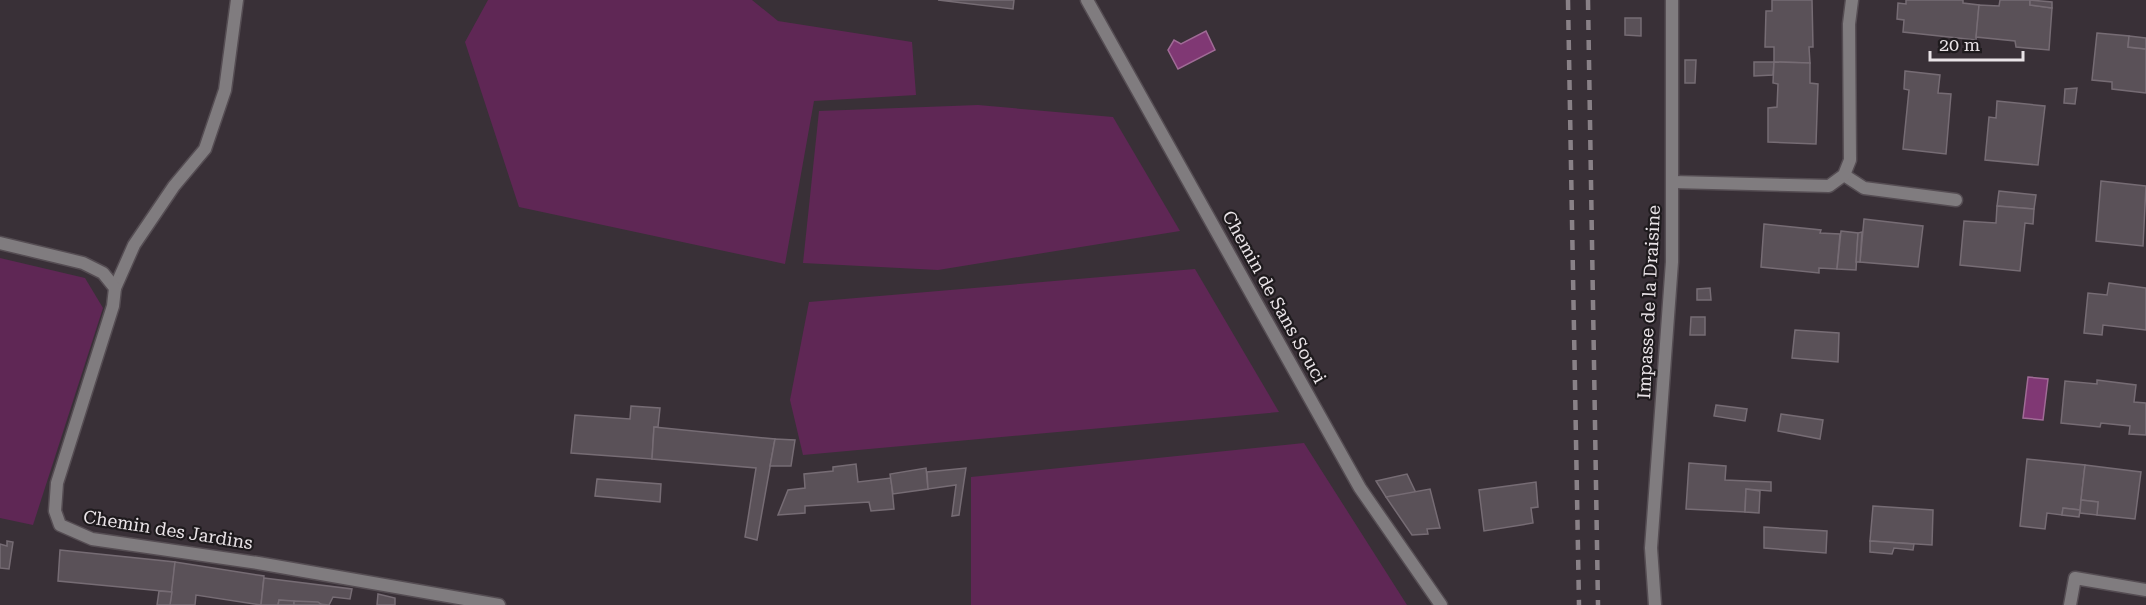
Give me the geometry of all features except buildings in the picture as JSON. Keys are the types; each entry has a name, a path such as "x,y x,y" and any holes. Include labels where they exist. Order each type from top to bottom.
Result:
{"street":[{"path":"0,243 83,263 103,273 115,288 134,245 174,186 205,149 225,90 237,0"},
{"name":"Chemin de Sans Souci","path":"1087,0 1360,488 1441,605"},
{"name":"Impasse de la Draisine","path":"1655,605 1651,548 1672,262 1672,0"},
{"path":"1672,182 1829,186 1844,175 1850,160 1849,24 1852,0"},
{"path":"1844,175 1864,188 1956,200"},
{"name":"Chemin des Jardins","path":"115,288 110,316 57,483 55,511 60,525 92,539 258,563 499,605"},
{"path":"2070,605 2075,578 2146,590"}],"shaded area":[{"path":"488,0 752,0 778,21 912,42 916,95 814,101 785,264 519,207 465,42"},
{"path":"1206,31 1215,50 1178,69 1168,50 1174,40 1181,44"},
{"path":"978,105 1113,117 1180,231 938,270 803,263 819,111"},
{"path":"0,258 85,278 103,308 33,525 0,518"},
{"path":"1195,269 1279,412 803,455 790,400 809,302"},
{"path":"2028,377 2048,379 2043,420 2023,418"},
{"path":"1304,443 1407,605 971,605 971,477"}],"railway":[{"path":"1568,0 1579,605"},
{"path":"1588,0 1598,605"}]}
